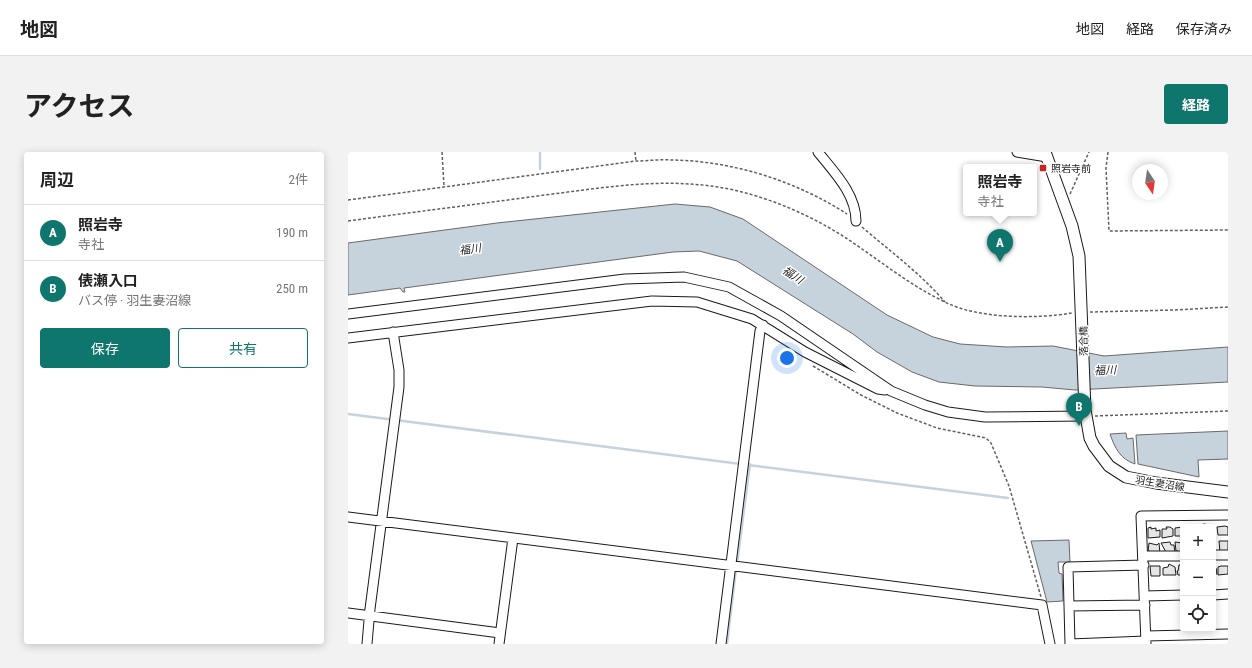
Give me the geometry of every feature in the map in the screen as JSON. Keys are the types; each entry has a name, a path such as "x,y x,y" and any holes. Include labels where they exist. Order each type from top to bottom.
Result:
{"main road":[{"path":"1046,155 1063,200 1079,256 1082,315"},
{"name":"落合橋","path":"1082,315 1089,414"},
{"name":"羽生妻沼線","path":"1089,414 1090,438 1103,460 1116,472 1142,481 1228,492"}],"street":[{"path":"818,152 835,172 852,200 856,212 856,221"},
{"path":"1017,152 1046,155"},
{"path":"348,314 625,279 684,277 729,287 781,316 891,391 925,405 968,416 1010,418 1089,414"},
{"path":"348,338 652,301 672,300 711,306 752,319 805,352 850,376 878,389 891,391"},
{"path":"721,644 760,331 763,325"},
{"path":"367,644 399,383 393,332"},
{"path":"1146,640 1141,516 1228,515"},
{"path":"348,517 730,564 1042,605 1050,644"},
{"path":"499,644 513,538"},
{"path":"1216,555 1228,555"},
{"path":"1180,556 1068,567 1070,644 1228,634"},
{"path":"1216,595 1228,594"},
{"path":"1069,606 1145,600 1180,595"},
{"path":"348,613 500,633"}],"path":[{"path":"442,152 444,187"},
{"path":"635,152 636,162"},
{"path":"1063,200 1072,191 1089,152"},
{"path":"1108,152 1106,168 1108,231 1228,230"},
{"path":"348,200 636,162 671,160 712,163 741,169 804,190 829,203 856,221 901,261 924,278 946,303"},
{"path":"348,220 625,185 673,182 691,183 749,193 799,212 845,237 891,270 946,303 970,310 1006,317 1082,315 1228,307"},
{"path":"811,365 855,392 897,413 937,428 986,438 990,443 1009,486 1042,605"},
{"path":"1089,414 1228,411"}],"water":[{"name":"福川","path":"675,204 710,207 743,219 887,315 933,337 960,344 1007,347 1053,346 1104,356 1228,347 1228,382 1075,390 1042,387 975,386 939,382 912,372 877,352 853,334 737,261 699,251 673,252 404,288 405,292 403,292 400,288 348,295 348,243 497,223"},
{"path":"1228,431 1228,459 1198,460 1199,477 1138,464 1136,435"},
{"path":"1126,433 1127,439 1133,438 1135,464 1122,456 1114,444 1110,434"},
{"path":"1069,540 1070,562 1058,562 1059,573 1062,574 1063,601 1047,602 1031,541"}],"building":[{"path":"1151,527 1151,529 1156,528 1156,531 1160,530 1160,537 1148,538 1148,528"},
{"path":"1166,527 1173,529 1173,536 1162,538 1162,529 1167,529"},
{"path":"1180,527 1180,536 1175,536 1175,528"},
{"path":"1217,527 1228,527 1228,535 1218,535"},
{"path":"1219,541 1228,541 1228,552 1220,552"},
{"path":"1170,542 1171,545 1174,545 1175,553 1167,554 1161,543"},
{"path":"1175,542 1180,543 1180,554 1176,551"},
{"path":"1149,543 1157,545 1159,543 1160,554 1150,554 1150,551 1148,552"},
{"path":"1169,564 1175,567 1176,575 1163,575 1163,568 1168,567"},
{"path":"1179,565 1180,575 1178,575 1177,571"},
{"path":"1150,566 1160,566 1160,576 1151,576"},
{"path":"1228,566 1228,574 1218,575 1218,567"}],"waterway":[{"path":"540,152 540,169"},
{"path":"348,414 1008,498"},
{"path":"737,564 750,464"},
{"path":"727,644 736,569"}],"place":[{"name":"照岩寺前","path":"1043,168"},
{"name":"照岩寺","path":"1000,262"},
{"name":"俵瀬入口","path":"1079,426"}]}
